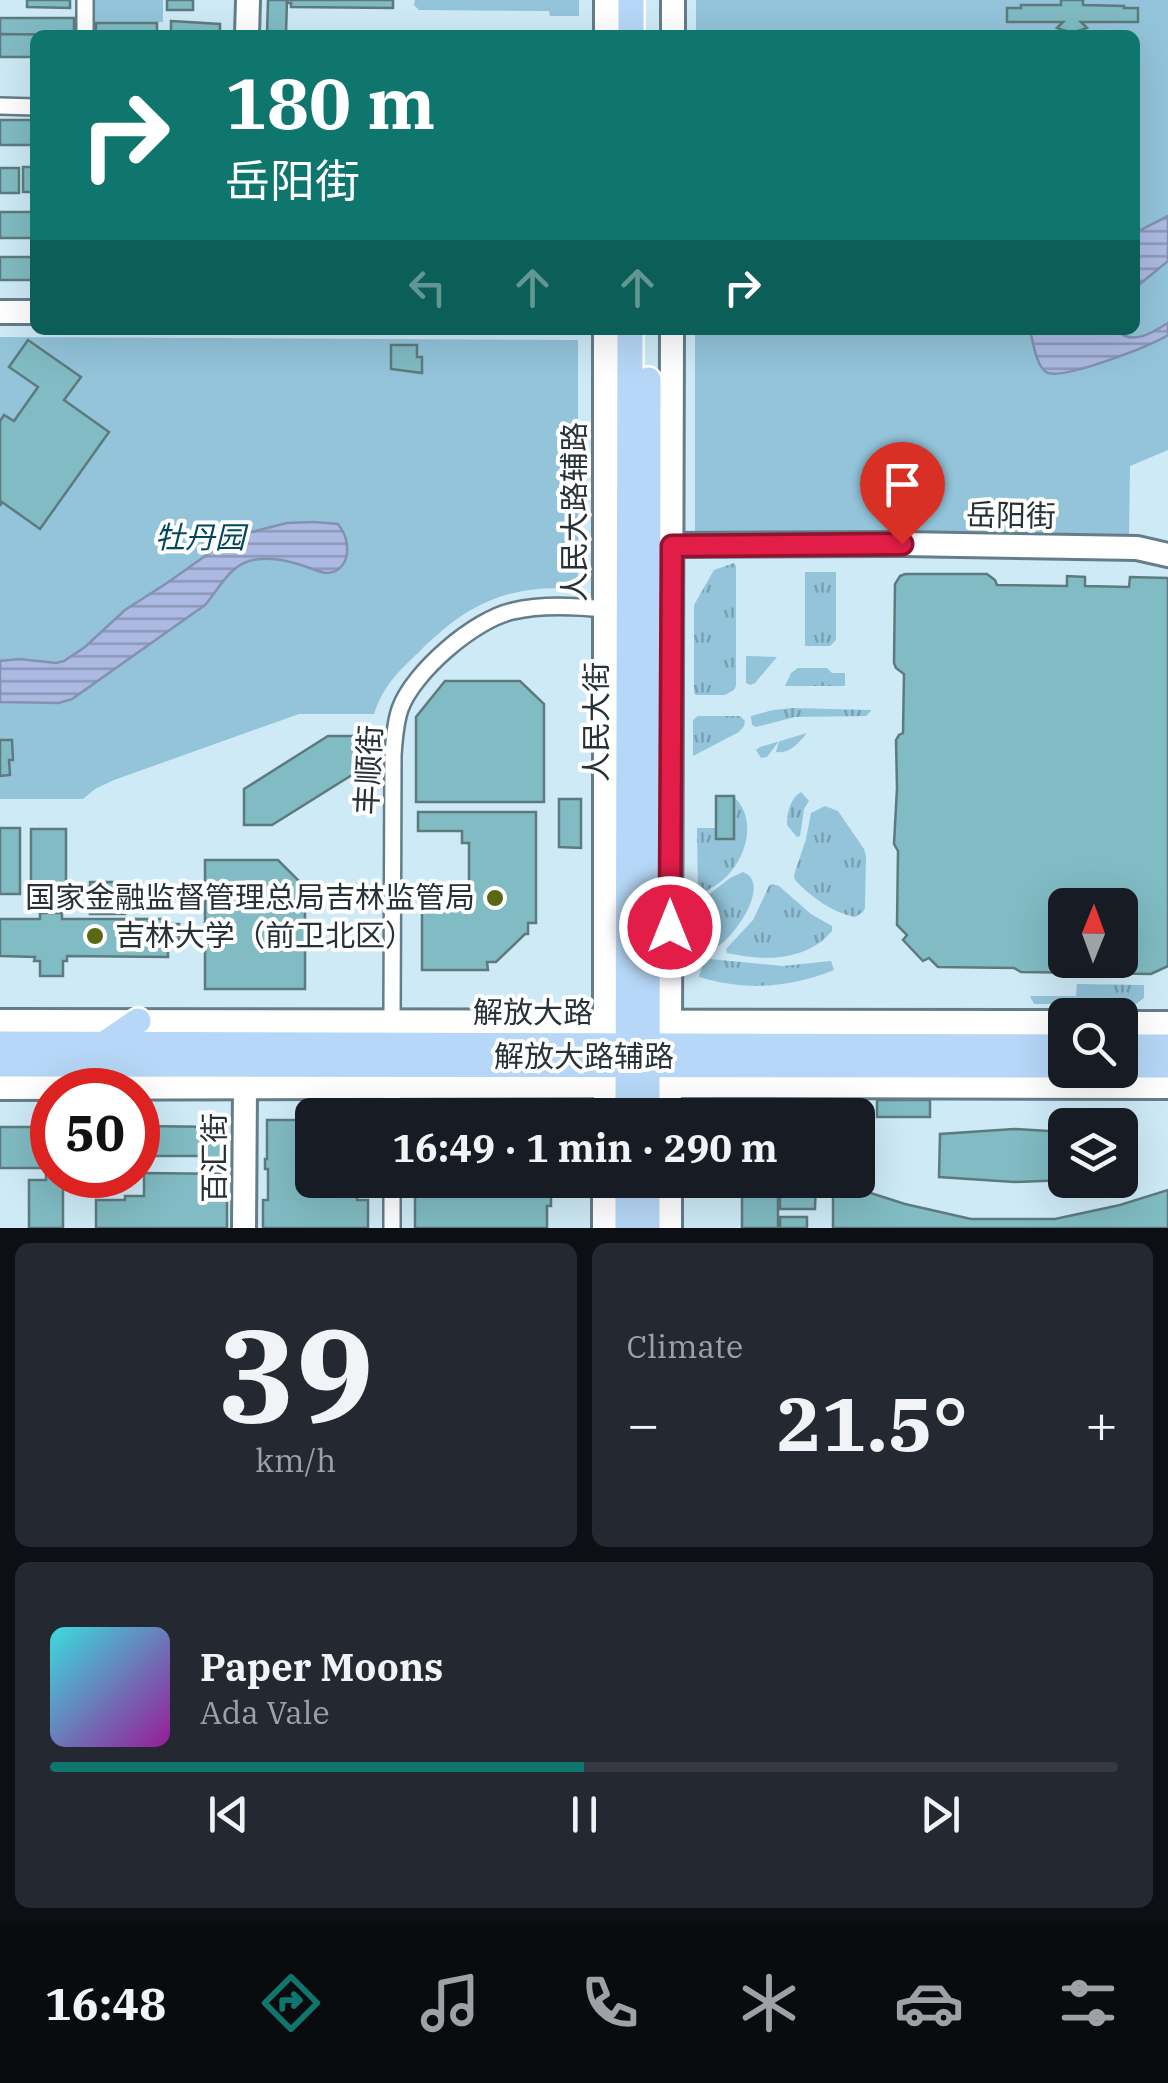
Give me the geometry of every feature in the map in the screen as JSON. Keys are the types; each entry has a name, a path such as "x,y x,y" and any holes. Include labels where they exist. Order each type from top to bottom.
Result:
{"main road":[{"path":"631,0 631,30"},
{"path":"648,0 648,30"},
{"name":"人民大街","path":"630,335 637,1055 644,1098"},
{"name":"人民大街","path":"631,1098 637,1055 648,335"},
{"path":"103,1044 138,1021"},
{"name":"解放大路","path":"0,1044 1048,1065"},
{"name":"解放大路","path":"0,1064 216,1064 1048,1047"},
{"path":"1138,1047 1168,1047"},
{"path":"216,1064 240,1088"},
{"path":"1138,1066 1168,1066"},
{"path":"628,1198 628,1228"},
{"path":"646,1198 646,1228"}],"street":[{"path":"85,0 85,30"},
{"path":"248,0 248,30"},
{"path":"606,0 606,30"},
{"path":"673,0 673,30"},
{"path":"0,106 30,106"},
{"path":"0,312 30,312"},
{"name":"人民大路辅路","path":"606,335 605,609 637,1055 613,1098"},
{"path":"661,1098 637,1055 672,546 672,335"},
{"name":"岳阳街","path":"672,546 1138,548 1168,555"},
{"name":"丰顺街","path":"392,1021 395,728 408,692 444,652 490,618 512,611 557,606 605,609"},
{"name":"解放大路辅路","path":"0,1021 392,1021 637,1055 1168,1087"},
{"path":"1138,1022 1168,1023"},
{"name":"解放大路辅路","path":"0,1088 392,1088 637,1055 1048,1023"},
{"name":"百汇街","path":"240,1088 244,1228"},
{"path":"392,1088 392,1098"},
{"path":"392,1198 392,1228"},
{"path":"604,1198 604,1228"},
{"path":"670,1198 670,1228"}],"green space":[{"path":"95,0 163,0 163,22 95,22"},
{"path":"415,0 579,0 579,16 550,16 549,11 419,10"},
{"path":"696,0 1168,0 1168,450 1130,466 1129,535 695,533 695,335 1140,335 1140,30 696,30"},
{"name":"牡丹园","path":"0,337 578,340 578,589 531,590 472,609 437,635 398,673 374,714 299,714 114,780 83,799 0,799"},
{"path":"734,563 736,686 725,695 696,695 694,605 714,570"},
{"path":"805,572 836,572 836,640 830,646 805,646"},
{"path":"746,656 777,657 750,685 746,683"},
{"path":"798,668 827,668 832,673 845,673 845,686 785,686"},
{"path":"793,708 871,711 866,716 795,717 752,725 751,716"},
{"path":"698,716 740,716 745,721 739,732 693,756 693,720"},
{"path":"807,733 786,751 776,752 779,741"},
{"path":"779,741 767,757 761,758 756,750"},
{"path":"801,792 809,801 797,837 787,820 792,802"},
{"path":"735,798 744,810 747,825 742,854 724,879 698,893 697,828 715,828 716,840 734,840"},
{"path":"825,806 838,811 866,856 865,908 855,917 822,903 795,880 811,813"},
{"path":"743,872 754,889 744,916 715,948 698,951 698,903"},
{"path":"772,884 832,926 832,931 810,949 783,957 727,953 726,949 753,920"},
{"path":"710,959 783,966 831,961 834,970 800,981 750,986 699,977 703,963"},
{"path":"1077,984 1144,985 1144,998 1138,1002 1138,998 1048,998 1048,1004 1034,1004 1030,996 1076,996"}],"shaded area":[{"path":"1168,216 1168,261 1140,284 1140,230"},
{"path":"1168,323 1168,335 1158,340 1058,374 1048,373 1041,366 1031,335 1135,337"},
{"path":"287,523 338,524 342,531 347,553 338,570 326,573 284,560 249,561 230,574 205,605 72,699 59,703 0,702 0,661 64,661 125,610 232,537"}],"building":[{"path":"27,0 70,0 70,8 27,7"},
{"path":"167,0 193,0 193,10 167,10"},
{"path":"268,0 287,0 286,30 267,30"},
{"path":"287,0 393,0 393,8 291,7"},
{"path":"1061,0 1083,0 1083,5 1138,8 1138,22 1081,22 1087,28 1063,30 1057,28 1063,22 1007,22 1007,8 1061,5"},
{"path":"0,18 74,18 74,30 0,34"},
{"path":"171,21 220,24 220,30 171,30"},
{"path":"96,23 157,23 157,30 96,30"},
{"path":"0,34 30,34 30,57 0,57"},
{"path":"0,120 30,120 30,145 0,145"},
{"path":"23,167 30,167 30,192 23,192"},
{"path":"0,168 19,168 19,193 0,193"},
{"path":"0,212 30,212 30,238 0,238"},
{"path":"0,257 30,257 30,280 0,280"},
{"path":"28,340 81,377 64,400 109,432 40,529 2,502 0,506 0,421 4,415 14,421 38,387 9,367"},
{"path":"391,345 417,345 422,373 391,369"},
{"path":"905,574 987,574 997,585 1067,586 1067,576 1085,577 1085,586 1129,587 1130,577 1168,578 1168,966 1151,974 1138,974 1138,888 1048,888 1048,972 938,967 929,958 923,961 903,940 907,935 897,925 898,851 894,844 896,740 903,733 904,674 894,663 895,584"},
{"path":"445,681 520,681 544,704 544,802 416,802 416,717"},
{"path":"328,736 355,736 355,773 272,825 244,825 244,789"},
{"path":"0,740 12,740 10,775 0,776"},
{"path":"716,796 734,796 734,839 716,839"},
{"path":"559,799 581,799 581,848 559,847"},
{"path":"418,812 536,812 536,923 528,923 528,934 496,962 487,962 488,970 422,970 422,903 469,903 469,843 462,843 462,831 418,831"},
{"path":"0,828 20,828 20,894 0,894"},
{"path":"31,829 66,829 66,898 31,898"},
{"path":"205,860 278,860 305,887 305,989 205,989"},
{"path":"90,882 126,882 125,914 90,914"},
{"path":"40,913 62,913 62,919 168,919 168,924 179,924 179,942 168,942 168,957 67,956 63,976 40,976 40,961 34,961 35,957 0,956 0,919 40,919"},
{"path":"877,1100 930,1100 930,1117 877,1117"},
{"path":"267,1120 295,1120 295,1198 368,1200 368,1228 263,1228 263,1200 268,1200"},
{"path":"160,1126 226,1127 226,1166 203,1166 204,1156 160,1156"},
{"path":"0,1127 30,1127 30,1168 0,1168"},
{"path":"1048,1131 1048,1181 939,1177 940,1134"},
{"path":"160,1173 227,1174 227,1228 96,1228 96,1200 160,1198"},
{"path":"29,1180 30,1198 63,1198 63,1228 29,1228"},
{"path":"1168,1190 1168,1228 833,1228 833,1198 875,1198 875,1194 971,1219 1055,1219"},
{"path":"415,1198 551,1198 547,1228 415,1228"},
{"path":"742,1198 778,1198 778,1228 742,1228"},
{"path":"780,1198 815,1198 815,1209 780,1209"},
{"path":"780,1217 807,1217 807,1228 780,1228"}],"place":[{"name":"国家金融监督管理总局吉林监管局","path":"495,898"},
{"name":"吉林大学（前卫北区）","path":"95,936"}],"route":[{"path":"670,927 672,546 902,544"}]}
